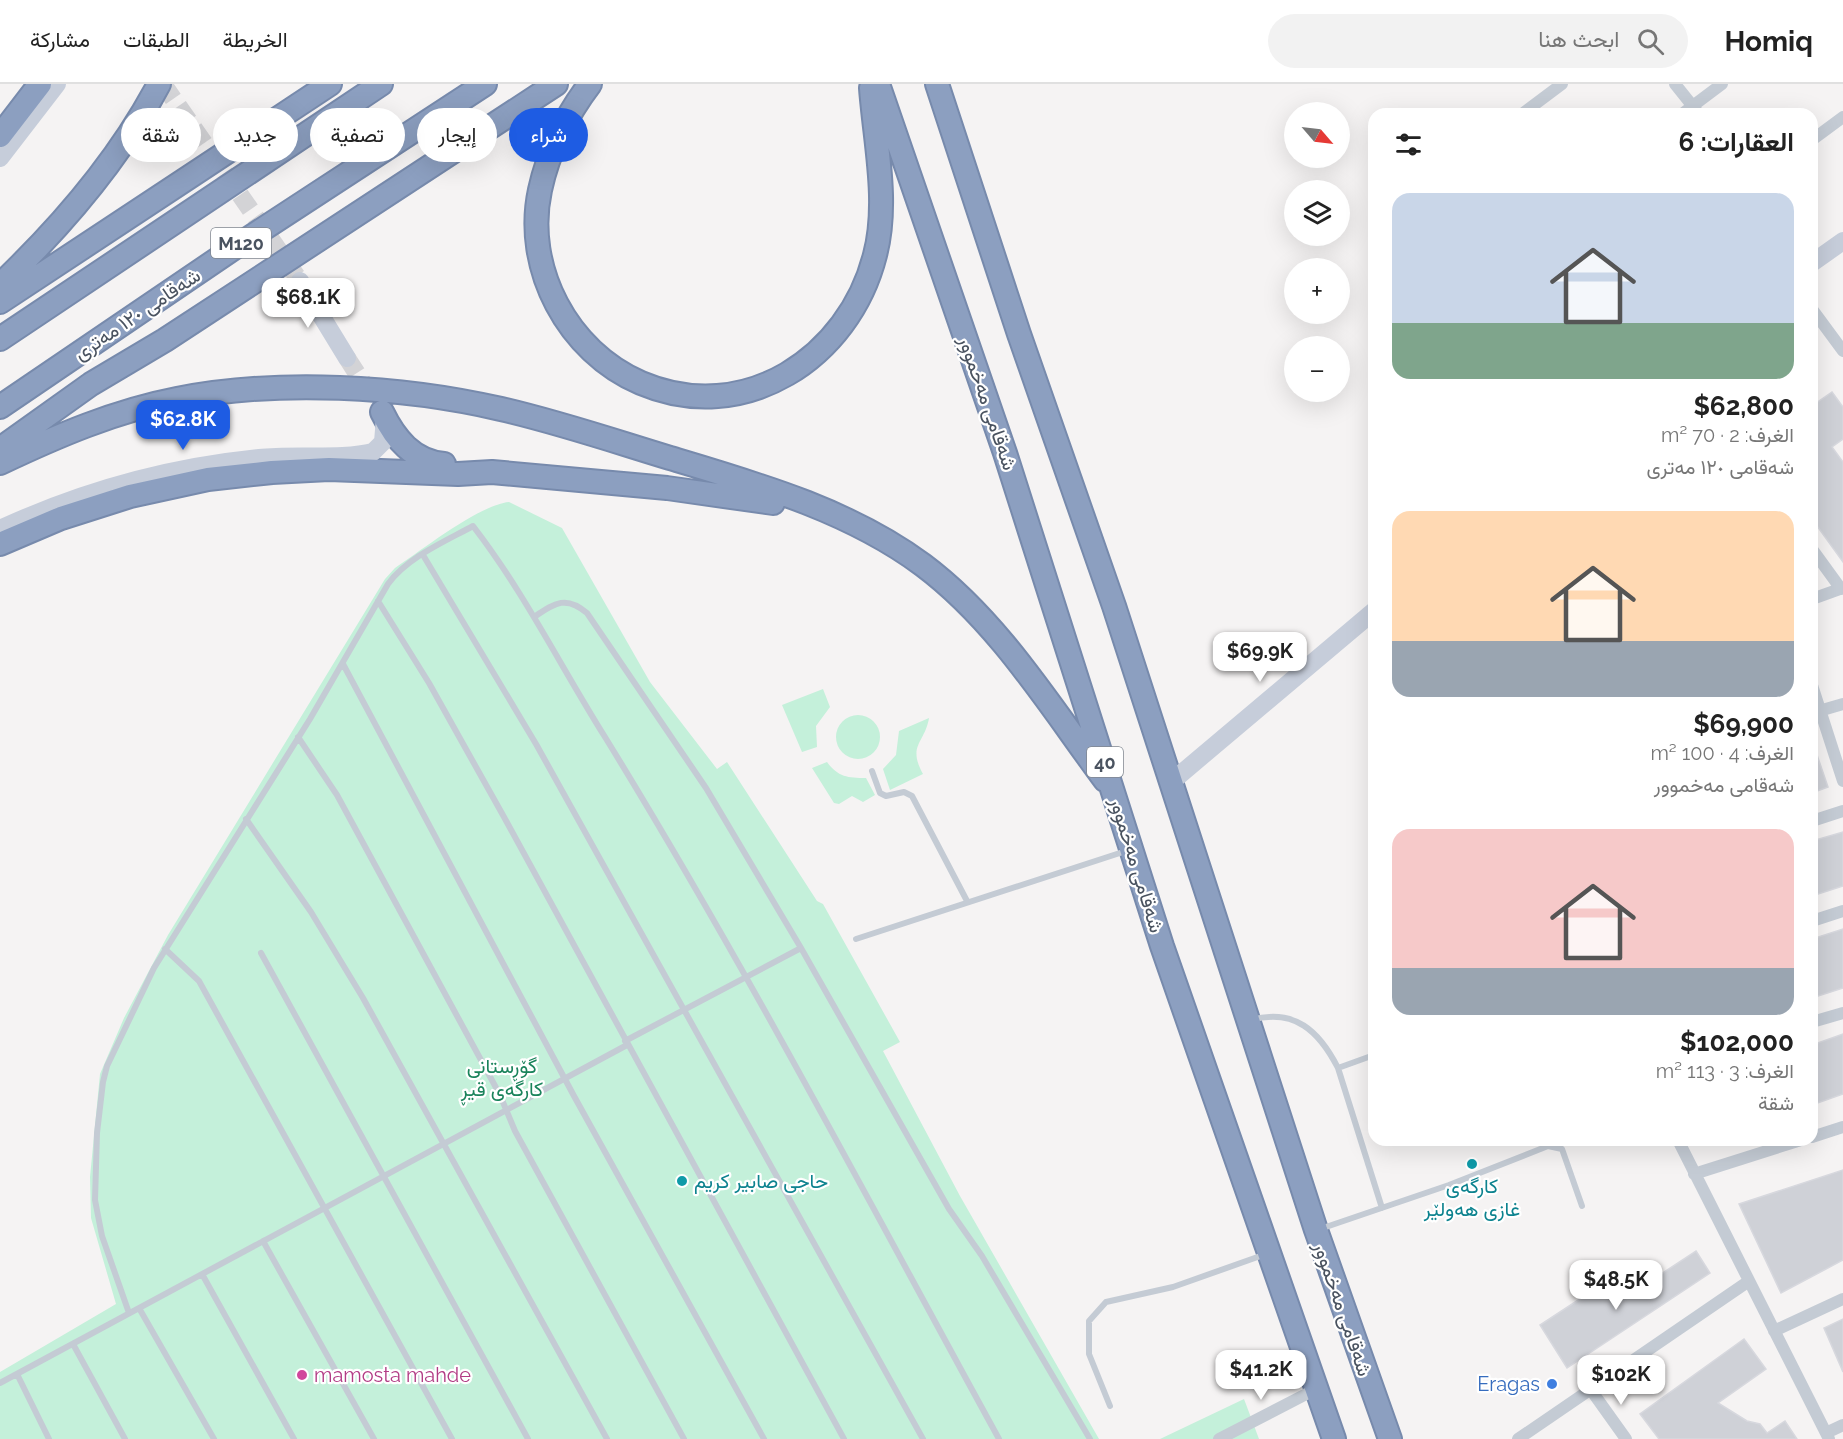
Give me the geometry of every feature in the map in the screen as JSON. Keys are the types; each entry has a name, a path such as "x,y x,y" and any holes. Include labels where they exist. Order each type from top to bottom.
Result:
{"highway":[{"path":"0,135 40,84"},
{"path":"0,285 27,259 93,185 159,84"},
{"path":"0,302 330,84"},
{"name":"M120","path":"0,339 381,84"},
{"name":"شەقامی ١٢٠ مەتری","path":"0,407 234,248 485,84"},
{"path":"0,449 91,384 165,340 556,84"},
{"path":"590,84 561,129 540,190 537,233 544,275 562,314 588,347 604,361 641,383 691,396 749,390 778,379 803,366 825,347 845,324 869,276 880,232 881,209 870,84"},
{"name":"شەقامی مەخموور","path":"878,84 1005,453 1162,946 1334,1439"},
{"name":"شەقامی مەخموور","path":"937,84 1019,334 1113,606 1316,1230 1390,1439"},
{"path":"0,463 84,426 178,399 270,388 407,394 502,409 557,424 782,493 847,522 905,552 938,576 1002,642 1115,794"},
{"path":"384,415 408,450 431,462 492,472 730,495 787,505 847,522"},
{"path":"0,544 61,518 129,496 240,474 329,469 458,474 492,472"}],"street":[{"path":"0,158 57,84"},
{"path":"1530,108 1562,84"},
{"path":"1675,84 1694,108"},
{"path":"1698,108 1722,84"},
{"path":"1818,136 1843,117"},
{"path":"1818,257 1843,241"},
{"path":"300,281 347,358"},
{"path":"1818,317 1843,351"},
{"path":"0,529 109,486 156,474 226,461 276,456 373,452 382,442 384,415"},
{"path":"1818,557 1842,589 1818,596"},
{"path":"1170,783 1368,616"},
{"path":"1818,711 1843,704"},
{"path":"1818,717 1843,781"},
{"path":"1818,819 1843,811"},
{"path":"1818,919 1843,911"},
{"path":"1818,1020 1843,1013"},
{"path":"1818,1135 1843,1127"},
{"path":"1681,1146 1828,1436 1843,1425"},
{"path":"1694,1174 1782,1146"},
{"path":"1518,1439 1749,1281"},
{"path":"1774,1331 1843,1299"},
{"path":"1219,1439 1316,1389"},
{"path":"1591,1390 1626,1439"}],"lane":[{"path":"129,1313 97,1215 97,1133 102,1082 107,1066 165,949 343,664 395,574 473,526 502,564 746,977 999,1439"},
{"path":"423,555 536,744 686,1009 923,1439"},
{"path":"534,617 557,601 567,600 587,612 706,788 801,948 949,1209 982,1256 1090,1439"},
{"path":"378,601 475,765 844,1439"},
{"path":"343,664 565,1078 764,1439"},
{"path":"298,737 343,805 506,1110 515,1131 684,1439"},
{"path":"872,771 880,793 886,796 904,792 912,796 967,901"},
{"path":"246,819 312,912 444,1143 607,1439"},
{"path":"856,939 1132,849"},
{"path":"0,1383 801,948"},
{"path":"165,949 199,981 452,1439"},
{"path":"261,953 528,1439"},
{"path":"1248,1021 1269,1015 1299,1021 1328,1049 1338,1068 1382,1208"},
{"path":"1338,1068 1368,1057"},
{"path":"1316,1230 1449,1185 1548,1146 1562,1149 1582,1206"},
{"path":"264,1241 374,1439"},
{"path":"1110,1406 1089,1354 1089,1321 1106,1302 1173,1287 1269,1253"},
{"path":"202,1274 294,1439"},
{"path":"139,1308 214,1439"},
{"path":"73,1344 125,1439"},
{"path":"17,1374 49,1439"}],"green space":[{"name":"گۆڕستانی کارگەی قیڕ","path":"509,502 562,528 650,682 717,769 727,762 817,901 823,904 900,1042 883,1051 960,1196 1099,1439 0,1439 0,1372 116,1304 91,1218 90,1177 100,1074 124,1018 168,935 385,579 395,568 467,519"},
{"path":"823,689 830,707 816,726 817,747 802,752 782,705"},
{"path":"858,715 873,722 880,737 873,752 858,759 843,752 836,737 843,722"},
{"path":"929,718 917,750 918,764 923,774 890,790 883,769 896,755 899,731"},
{"path":"827,762 835,771 844,776 866,778 875,795 863,802 852,796 839,804 834,803 812,768"},
{"path":"1244,1399 1259,1439 1160,1439"}],"building":[{"path":"1832,392 1843,407 1843,439 1832,447 1843,462 1843,562 1818,527 1818,402"},
{"path":"1818,758 1828,787 1818,791"},
{"path":"1843,832 1843,886 1818,894 1818,839"},
{"path":"1843,929 1843,988 1818,996 1818,937"},
{"path":"1843,1034 1843,1094 1818,1103 1818,1043"},
{"path":"1843,1170 1843,1260 1781,1293 1739,1204"},
{"path":"1696,1251 1710,1273 1567,1368 1540,1325 1604,1283 1617,1303"},
{"path":"1843,1319 1843,1372 1824,1328"},
{"path":"1744,1339 1766,1369 1718,1403 1747,1421 1760,1424 1767,1433 1785,1421 1797,1439 1659,1439 1640,1414"}],"tunnel":[{"path":"163,84 300,281"},
{"path":"347,358 372,397"}],"place":[{"name":"کارگەی غازی هەولێر","path":"1472,1164"},
{"name":"حاجی صابیر کریم","path":"682,1181"},
{"name":"mamosta mahde","path":"302,1375"},
{"name":"Eragas","path":"1552,1384"}]}
